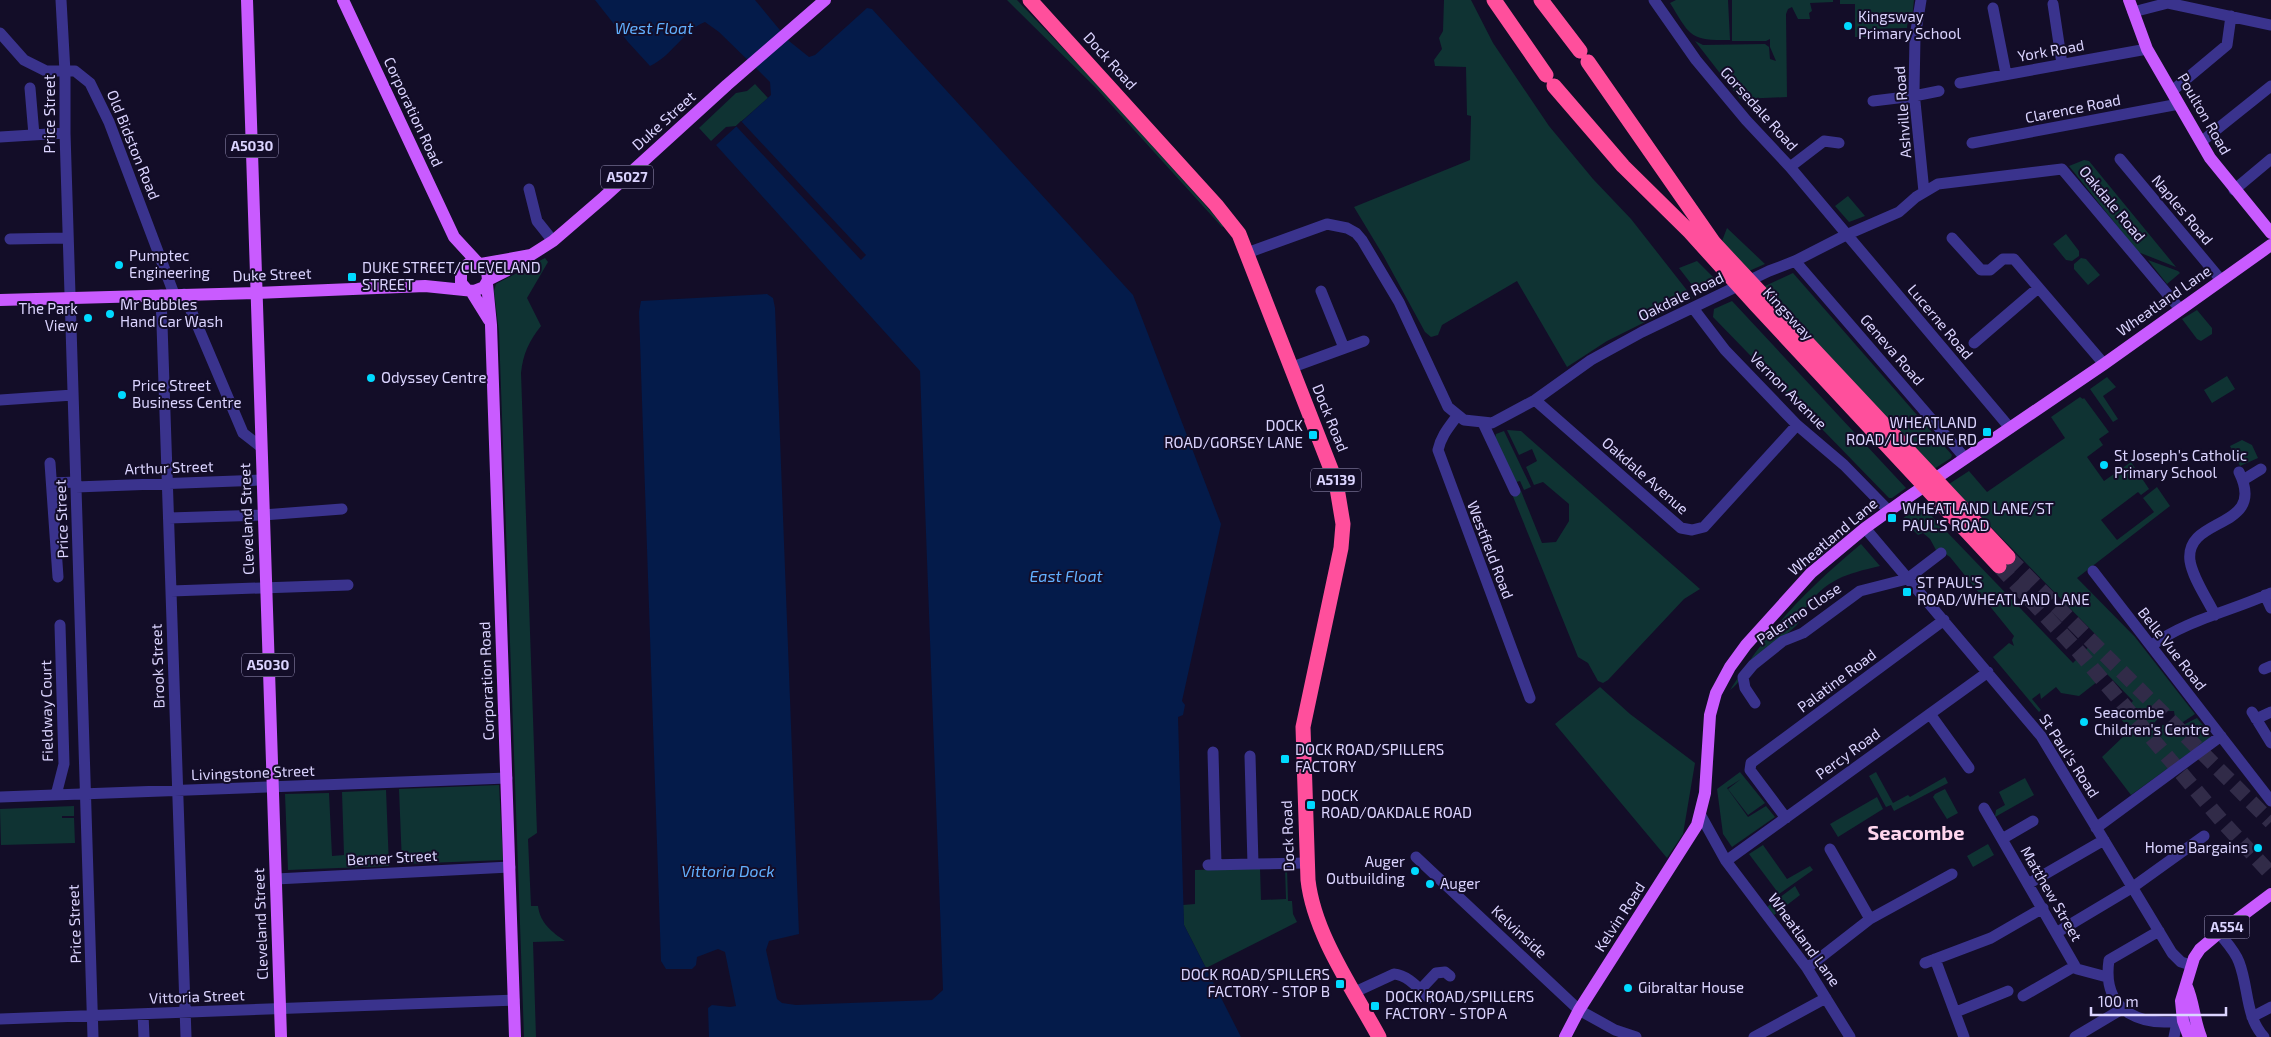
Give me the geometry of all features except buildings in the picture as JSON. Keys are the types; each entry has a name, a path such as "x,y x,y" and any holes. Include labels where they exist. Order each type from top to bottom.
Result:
{"highway":[{"name":"Dock Road","path":"1030,0 1216,204 1239,234 1290,368 1316,426 1336,482 1343,524 1341,548 1303,727 1310,902 1323,935 1379,1037"},
{"name":"Kingsway","path":"1494,0 1550,80 1623,166 1690,232 1756,305 2003,561 1714,243 1584,57 1541,0"}],"main road":[{"name":"Cleveland Street","path":"247,0 281,1037"},
{"name":"Corporation Road","path":"343,0 454,237 460,272"},
{"name":"Duke Street","path":"479,264 530,256 553,241 604,198 727,85 825,0"},
{"name":"Poulton Road","path":"2131,6 2148,49 2219,172 2271,233"},
{"name":"Corporation Road","path":"454,237 479,264"},
{"name":"Wheatland Lane","path":"1700,814 1705,793 1710,715 1716,692 1730,667 1769,617 1811,573 1865,528 1904,500 2104,364 2271,245"},
{"name":"Duke Street","path":"487,282 506,271 520,259"},
{"path":"468,264 479,264 487,271 487,282 481,290 469,291 461,283 460,272 468,264"},
{"name":"Duke Street","path":"425,286 460,272"},
{"name":"Corporation Road","path":"487,282 492,325 515,1037"},
{"name":"Duke Street","path":"0,300 425,286 469,291"},
{"name":"Corporation Road","path":"469,291 492,325"},
{"name":"Kelvin Road","path":"1565,1037 1579,1010 1674,864 1697,825 1700,814"},
{"name":"A554","path":"2189,1037 2181,1001 2191,966 2200,950 2219,933 2271,894"},
{"name":"A554","path":"2185,1020 2200,1037"}],"street":[{"name":"Price Street","path":"61,0 65,72 68,238 93,1037"},
{"name":"Gorsedale Road","path":"1654,0 1696,60 1746,120 1790,167 1846,235"},
{"name":"Ashville Road","path":"1921,0 1915,37 1914,96 1924,192"},
{"path":"2131,6 2168,3 2271,25"},
{"path":"2053,4 2062,64"},
{"path":"1994,8 2006,74"},
{"path":"2172,91 2227,45 2231,16"},
{"name":"Old Bidston Road","path":"0,33 24,60 46,71 76,71 90,83 109,122 173,294 243,433 261,446"},
{"name":"York Road","path":"1960,83 2148,49"},
{"path":"2201,142 2271,86"},
{"path":"30,88 34,135"},
{"path":"1873,101 1939,91"},
{"name":"Clarence Road","path":"1972,143 2179,104"},
{"path":"0,137 65,134"},
{"path":"1790,167 1824,141 1839,143"},
{"name":"Naples Road","path":"2120,159 2221,280"},
{"path":"2234,190 2271,159"},
{"name":"Oakdale Road","path":"1457,416 1464,420 1483,423 1501,420 1535,400 1591,360 1720,294 1898,212 1938,184 2062,169 2180,309"},
{"path":"529,189 537,221 553,241"},
{"path":"1247,253 1327,224 1337,225 1356,233 1399,302 1420,343 1440,393 1448,407 1457,416"},
{"name":"Lucerne Road","path":"1846,235 2010,428"},
{"path":"10,238 68,238"},
{"path":"1952,238 1981,270 1990,270 2003,258 2014,259 2104,364"},
{"name":"Geneva Road","path":"1795,261 1964,460"},
{"path":"1974,343 2038,288"},
{"path":"1321,291 1344,348"},
{"name":"Brook Street","path":"173,294 168,484 186,1037"},
{"name":"Vernon Avenue","path":"1693,308 1725,350 1797,425 1844,464 1889,511"},
{"path":"1290,368 1364,342"},
{"path":"0,400 73,395"},
{"name":"Oakdale Avenue","path":"1535,400 1681,528 1692,530 1704,527 1797,425"},
{"name":"Westfield Road","path":"1457,416 1445,431 1438,450 1530,698"},
{"path":"1483,423 1515,491"},
{"path":"50,462 58,577"},
{"path":"2214,614 2192,568 2191,550 2201,534 2232,518 2239,512 2245,493 2241,476 2261,469"},
{"name":"Arthur Street","path":"76,484 168,484 262,480"},
{"path":"52,483 76,484"},
{"path":"169,518 263,515 342,509"},
{"name":"St Paul's Road","path":"1865,528 2041,736 2159,931 2178,959 2191,966"},
{"path":"1907,579 1941,553"},
{"name":"Belle Vue Road","path":"2093,572 2271,801"},
{"name":"Palermo Close","path":"1755,703 1744,688 1743,677 1753,665 1783,642 1803,633 1860,591 1907,579"},
{"path":"171,591 348,586"},
{"path":"2151,646 2214,614 2268,594 2271,608"},
{"name":"Palatine Road","path":"1786,818 1749,767 1751,763 1944,620"},
{"name":"Fieldway Court","path":"56,795 64,764 60,625"},
{"name":"Percy Road","path":"1726,861 1988,672"},
{"path":"2271,712 2254,716 2271,743"},
{"path":"1930,714 1969,768"},
{"path":"2096,828 2221,736"},
{"path":"1213,752 1212,864 1307,863"},
{"path":"1250,756 1253,864"},
{"name":"Livingstone Street","path":"0,797 507,778"},
{"name":"Matthew Street","path":"1984,808 2077,969 2106,977"},
{"name":"Wheatland Lane","path":"1700,814 1726,861 1807,968 1850,1037"},
{"path":"2002,839 2033,821"},
{"path":"2056,933 2133,887 2204,836"},
{"path":"2028,884 2104,840"},
{"path":"1830,849 1870,919"},
{"name":"Kelvinside","path":"1416,857 1579,1010 1615,1030 1636,1037"},
{"name":"Berner Street","path":"276,879 510,867"},
{"path":"1807,968 1870,919 1952,874"},
{"path":"1964,1037 1956,1012 1930,961 1991,938 2042,908"},
{"path":"2159,931 2109,960 2106,977 2110,993 2122,1009 2140,1019 2185,1020"},
{"path":"2219,933 2240,963 2252,1017 2256,1028 2264,1037"},
{"path":"2024,996 2075,966"},
{"path":"1420,990 1436,973 1445,972 1450,976"},
{"path":"1355,992 1394,974 1400,974 1429,998"},
{"path":"1956,1012 2008,991"},
{"path":"1754,1037 1826,998"},
{"name":"Vittoria Street","path":"0,1019 514,1000"},
{"path":"2252,1017 2271,1007"},
{"path":"2075,1037 2122,1009"},
{"path":"143,1014 144,1037"},
{"path":"2174,1037 2185,1020"}],"green space":[{"path":"1007,0 1017,0 1099,86 1224,226 1222,227 1096,88"},
{"path":"1444,0 1471,0 1493,43 1549,126 1593,179 1631,219 1693,298 1607,341 1567,367 1517,281 1442,325 1438,335 1431,337 1425,332 1383,255 1354,207 1470,160 1471,116 1467,115 1466,67 1435,66 1434,60 1442,49 1439,38 1443,31"},
{"path":"1676,0 1728,0 1730,40 1706,39 1692,34 1670,3"},
{"path":"1732,0 1833,0 1833,2 1810,3 1812,11 1809,13 1810,19 1798,19 1792,7 1788,9 1786,14 1787,97 1740,99 1695,41 1703,45 1765,44 1769,47 1770,59 1776,61 1770,47 1770,39 1766,41 1732,41"},
{"path":"1840,0 1914,0 1912,18 1908,18 1907,28 1864,29 1864,31 1871,31 1871,37 1855,37 1855,4 1840,4"},
{"path":"755,84 768,98 736,126 726,127 711,141 699,128 736,93 747,91"},
{"path":"2084,160 2089,161 2176,267 2138,252 2069,166"},
{"path":"1848,196 1865,216 1849,222 1835,206"},
{"path":"1727,228 1765,264 1749,271 1722,241"},
{"path":"2066,234 2079,251 2079,256 2072,261 2066,260 2053,244"},
{"path":"545,258 548,262 527,298 541,326 527,348 521,373 537,833 528,839 531,906 538,906 544,922 565,941 533,942 536,1037 524,1037 499,332 494,291 496,284"},
{"path":"2081,258 2086,259 2100,275 2088,285 2074,269 2074,264"},
{"path":"2148,260 2178,271 2180,273 2167,284"},
{"path":"1697,261 1720,284 1699,294 1679,268"},
{"path":"1793,273 1952,455 1951,458 1934,469 1763,287"},
{"path":"1732,301 1906,488 1892,498 1889,498 1713,317 1714,309"},
{"path":"2197,310 2212,328 2212,334 2201,341 2197,339 2182,319"},
{"path":"2227,376 2235,389 2212,403 2204,390"},
{"path":"2107,377 2116,387 2103,396 2118,419 2113,422 2090,389"},
{"path":"2080,397 2084,398 2109,432 2099,439 2103,445 2087,457 2104,481 2131,462 2149,489 2141,495 2138,492 2101,520 2117,540 2154,512 2143,498 2157,487 2170,506 2077,578 2135,637 2195,714 2180,724 2176,724 2174,711 2165,711 2154,723 2157,729 2163,725 2179,727 2197,718 2210,734 2210,738 2131,795 2102,757 2127,733 2126,731 2129,728 2118,716 2133,701 2107,674 2079,696 2061,693 2056,687 2041,699 2040,693 2032,699 2041,710 2039,712 1993,657 2009,643 2014,646 2012,640 2014,636 1950,557 1936,550 1930,539 1923,533 1918,535 1902,519 1921,505 2073,663 2098,637 1949,484 1969,471 1987,492 2065,438 2051,417"},
{"path":"1507,430 1521,431 1700,589 1684,599 1608,680 1603,683 1598,681 1588,663 1578,657 1512,494 1521,491 1542,543 1556,542 1569,521 1569,504 1543,482 1534,485 1526,467 1537,461 1532,449 1519,455"},
{"path":"1504,431 1531,487 1524,490 1520,481 1516,482 1495,438 1496,434"},
{"path":"2242,440 2252,445 2258,458 2240,466 2230,446"},
{"path":"1861,544 1880,566 1847,575 1829,584 1805,609 1796,626 1753,660 1737,684 1730,690 1759,648 1789,611 1822,578"},
{"path":"1600,687 1630,714 1695,763 1683,834 1667,858 1555,724"},
{"path":"1740,772 1765,803 1748,815 1728,789 1741,779 1727,788 1748,817 1766,806 1775,817 1732,847 1723,834 1717,789"},
{"path":"1876,772 1893,803 1908,795 1910,797 1945,777 1948,783 1894,811 1891,805 1886,807 1869,776"},
{"path":"2025,778 2034,795 1995,817 1996,810 2005,805 1999,792"},
{"path":"499,785 503,860 402,864 399,789"},
{"path":"1945,789 1958,813 1947,819 1933,797"},
{"path":"386,790 389,866 288,870 285,794 329,793 332,856 344,855 342,792"},
{"path":"1877,797 1883,809 1838,837 1830,824"},
{"path":"74,806 74,816 62,816 62,818 74,818 75,843 1,845 0,809"},
{"path":"1988,844 1994,855 1973,867 1967,856"},
{"path":"1763,845 1787,879 1810,866 1813,870 1779,894 1749,854"},
{"path":"1260,868 1261,900 1286,899 1285,868 1287,868 1288,901 1292,901 1293,914 1297,922 1206,968 1184,925 1183,905 1195,904 1195,870"},
{"path":"1795,886 1800,895 1774,915 1767,907"}],"water":[{"name":"East Float","path":"595,0 755,0 789,41 809,57 815,55 867,8 872,9 1133,295 1221,524 1182,701 1185,705 1183,715 1178,717 1184,925 1241,1037 709,1037 708,1008 712,1005 736,1006 725,952 718,949 697,957 696,965 692,969 666,969 661,961 639,312 641,301 767,294 773,298 775,308 799,934 769,941 766,950 777,999 782,1003 796,1005 932,1000 943,990 920,371 716,145 771,95 770,82 719,32 705,22 690,31 665,56 650,66 628,42"}],"pier":[{"path":"741,121 866,255 861,260 736,126"}],"tunnel":[{"path":"2008,557 2271,822"},
{"path":"1999,566 2078,651 2221,820 2271,874"}],"place":[{"name":"Kingsway Primary School","path":"1848,26"},
{"name":"Pumptec Engineering","path":"119,265"},
{"name":"DUKE STREET/CLEVELAND STREET","path":"352,277"},
{"name":"Mr Bubbles Hand Car Wash","path":"110,314"},
{"name":"The Park View","path":"88,318"},
{"name":"Odyssey Centre","path":"371,378"},
{"name":"Price Street Business Centre","path":"122,395"},
{"name":"WHEATLAND ROAD/LUCERNE RD","path":"1987,432"},
{"name":"DOCK ROAD/GORSEY LANE","path":"1313,435"},
{"name":"St Joseph's Catholic Primary School","path":"2104,465"},
{"name":"WHEATLAND LANE/ST PAUL'S ROAD","path":"1892,518"},
{"name":"ST PAUL'S ROAD/WHEATLAND LANE","path":"1907,592"},
{"name":"Seacombe Children's Centre","path":"2084,722"},
{"name":"DOCK ROAD/SPILLERS FACTORY","path":"1285,759"},
{"name":"DOCK ROAD/OAKDALE ROAD","path":"1311,805"},
{"name":"Home Bargains","path":"2258,848"},
{"name":"Auger Outbuilding","path":"1415,871"},
{"name":"Auger","path":"1430,884"},
{"name":"DOCK ROAD/SPILLERS FACTORY - STOP B","path":"1340,984"},
{"name":"Gibraltar House","path":"1628,988"},
{"name":"DOCK ROAD/SPILLERS FACTORY - STOP A","path":"1375,1006"}],"district":[{"name":"Seacombe","path":"1916,833"}],"water label":[{"name":"West Float","path":"654,28"},
{"name":"Vittoria Dock","path":"728,871"}]}
